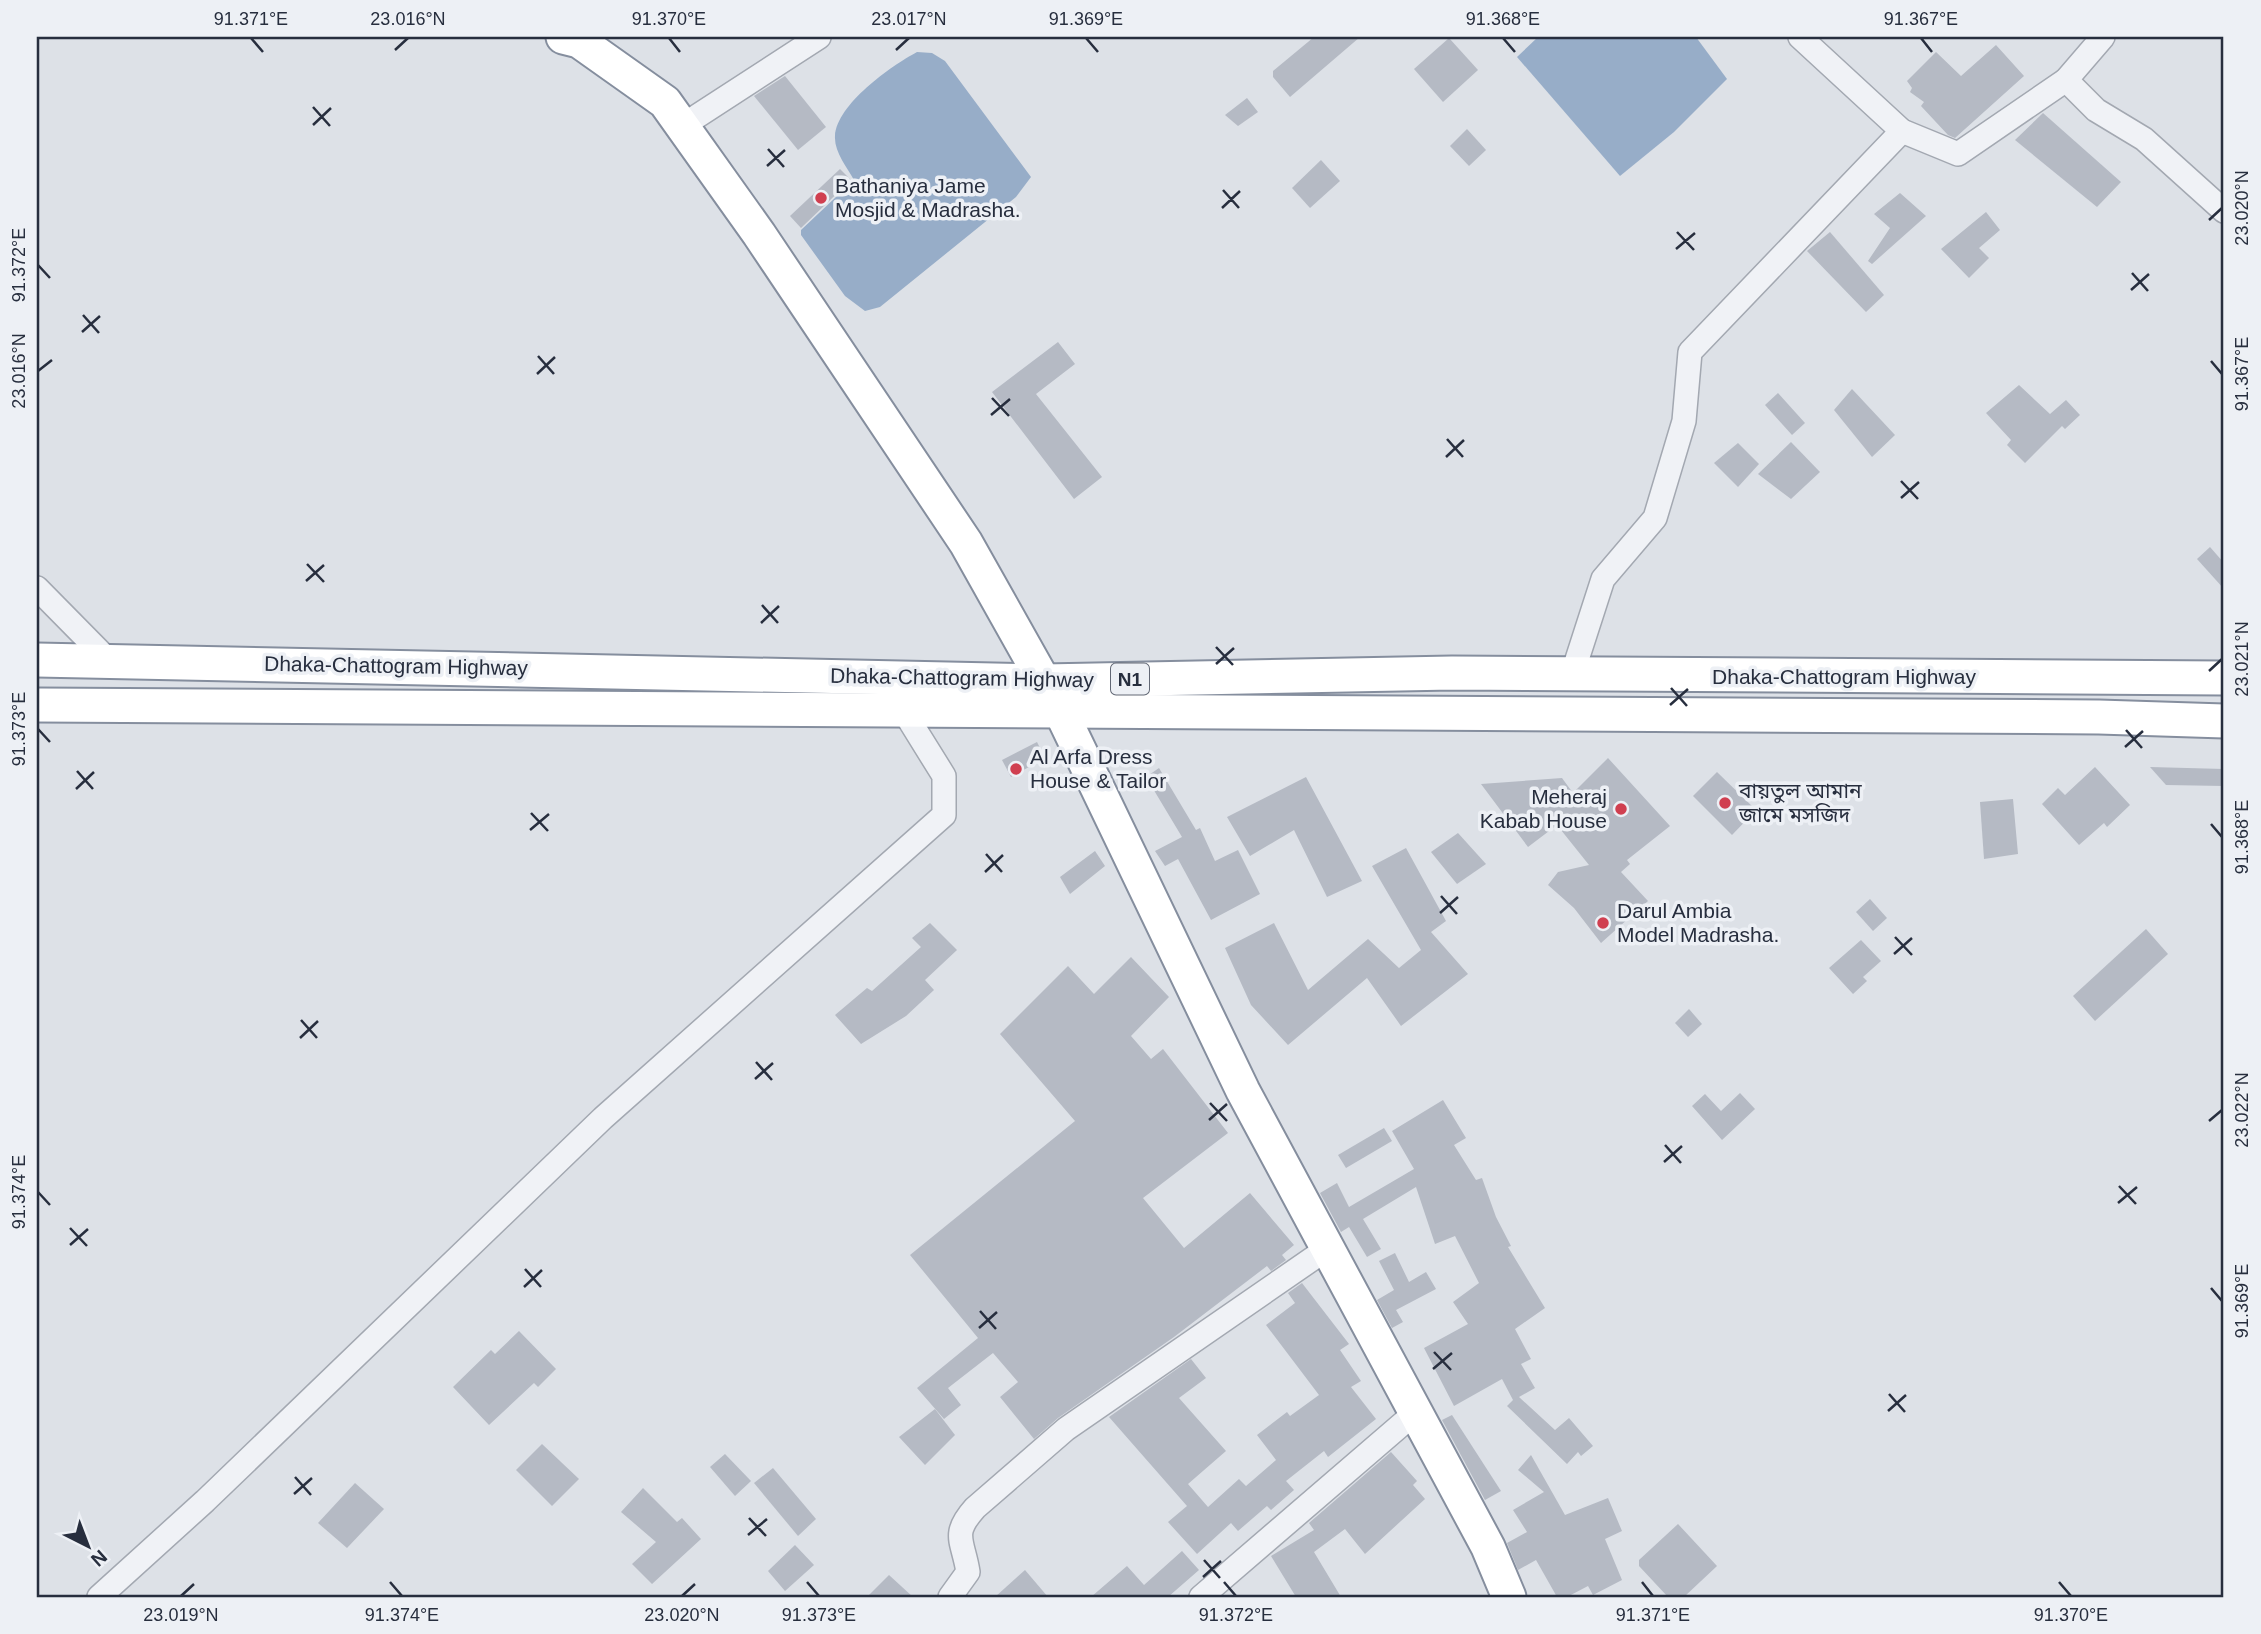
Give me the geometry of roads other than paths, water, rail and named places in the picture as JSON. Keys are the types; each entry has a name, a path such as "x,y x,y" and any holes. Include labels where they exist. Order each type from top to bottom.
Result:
{"highway":[{"path":"563,37 579,41 665,102 759,234 966,543 1061,712 1243,1091 1488,1547 1509,1597"},
{"name":"Dhaka-Chattogram Highway","path":"37,660 1044,681 1452,673 2224,678"},
{"name":"Dhaka-Chattogram Highway","path":"37,705 2099,717 2224,721"}],"street":[{"path":"682,126 819,37"},
{"path":"1800,37 1902,131 1958,154 2066,80 2103,37"},
{"path":"2066,80 2096,110 2144,139 2224,211"},
{"path":"1572,675 1603,579 1655,518 1684,421 1690,352 1762,273 1902,131"},
{"path":"37,588 109,661"},
{"path":"99,1597 205,1501 603,1118 944,815 944,776 903,710"},
{"path":"950,1597 968,1572 958,1535 963,1522 975,1508 1066,1429 1328,1248"},
{"path":"1201,1597 1416,1412"}],"water":[{"path":"1538,37 1696,37 1727,79 1674,132 1620,176 1517,57"},
{"path":"917,52 932,53 945,61 1031,177 1016,197 880,307 865,311 845,296 801,235 801,230 854,180 835,142 838,124 845,111 880,76"}],"place":[{"name":"Bathaniya Jame Mosjid & Madrasha.","path":"821,198"},
{"name":"Al Arfa Dress House & Tailor","path":"1016,769"},
{"name":"বায়তুল আমান জামে মসজিদ","path":"1725,803"},
{"name":"Meheraj Kabab House","path":"1621,809"},
{"name":"Darul Ambia Model Madrasha.","path":"1603,923"}]}
